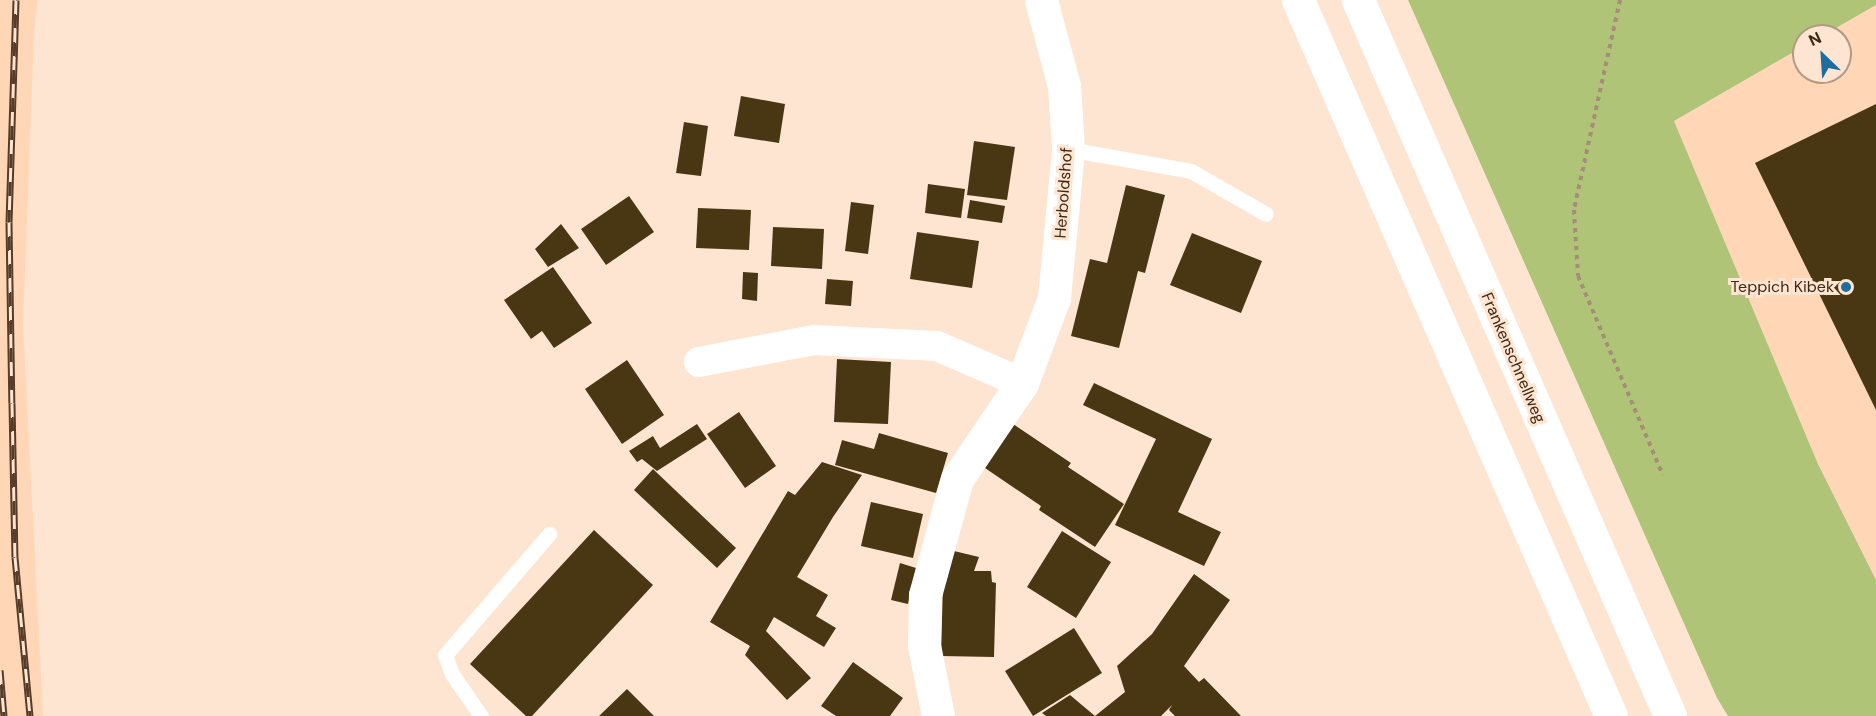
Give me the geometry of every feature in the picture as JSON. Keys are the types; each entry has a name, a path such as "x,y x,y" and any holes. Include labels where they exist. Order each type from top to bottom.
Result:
{"main road":[{"name":"Herboldshof","path":"938,716 924,645 925,595 957,479 1022,382 1054,298 1068,149 1064,86 1041,0"},
{"path":"1298,0 1611,716"},
{"name":"Frankenschnellweg","path":"1358,0 1670,716"},
{"path":"1639,646 1686,716"}],"street":[{"path":"699,362 814,340 937,346 1022,382"}],"lane":[{"path":"1068,149 1191,171 1266,214"},
{"path":"481,716 452,675 445,655 549,534"}],"path":[{"path":"1620,0 1574,210 1578,276 1663,475"}],"shaded area":[{"path":"0,0 38,0 34,31 23,324 43,716 0,716"},
{"path":"1876,5 1876,580 1818,464 1674,121 1792,53 1792,84 1852,84 1852,24 1843,24"}],"green space":[{"path":"1408,0 1876,0 1876,5 1843,24 1792,24 1792,53 1674,121 1818,464 1876,580 1876,716 1728,716 1717,698"}],"building":[{"path":"741,96 785,104 779,143 734,136"},
{"name":"Teppich Kibek","path":"1876,104 1876,410 1755,163"},
{"path":"684,122 708,126 701,176 676,173"},
{"path":"974,141 1015,147 1007,200 967,195"},
{"path":"928,184 965,189 961,218 925,213"},
{"path":"1126,185 1165,195 1145,273 1138,271 1119,348 1071,336 1090,259 1107,263"},
{"path":"629,196 654,232 606,265 581,229"},
{"path":"970,200 1005,206 1002,223 967,218"},
{"path":"851,202 874,205 868,254 845,251"},
{"path":"698,208 751,210 749,250 696,248"},
{"path":"561,224 579,248 548,267 535,249"},
{"path":"773,227 824,229 822,269 771,266"},
{"path":"917,232 979,241 972,288 910,279"},
{"path":"1192,233 1262,261 1241,313 1170,285"},
{"path":"553,267 592,323 554,348 542,331 531,339 504,300"},
{"path":"743,272 758,273 757,301 742,299"},
{"path":"827,279 853,281 851,306 825,304"},
{"path":"837,359 891,362 888,424 834,422"},
{"path":"627,360 664,415 622,444 585,389"},
{"path":"1094,383 1212,439 1178,512 1221,532 1204,566 1115,525 1156,439 1083,405"},
{"path":"739,412 776,466 745,488 707,434"},
{"path":"697,424 707,439 657,471 642,459 637,462 629,451 653,436 660,448"},
{"path":"1013,424 1071,463 1068,467 1124,504 1095,547 1039,510 1041,506 985,468"},
{"path":"879,433 948,453 936,493 835,465 842,440 874,449"},
{"path":"822,462 862,475 833,517 797,577 828,595 816,616 836,628 824,647 774,617 766,631 811,678 787,700 745,655 750,646 710,622 788,491 795,495"},
{"path":"653,469 736,548 717,568 634,490"},
{"path":"871,502 923,514 913,558 861,546"},
{"path":"594,530 653,585 532,716 526,716 470,664"},
{"path":"1062,531 1111,562 1076,618 1027,587"},
{"path":"954,551 979,557 974,571 991,571 992,582 996,583 994,657 941,656 943,582 946,582"},
{"path":"900,563 916,568 908,604 891,600"},
{"path":"1194,574 1230,600 1184,666 1199,682 1204,678 1241,716 1175,716 1169,710 1172,705 1161,716 1095,716 1125,692 1117,666 1152,634"},
{"path":"1074,628 1102,673 1033,716 1005,671"},
{"path":"853,662 903,698 890,716 836,716 821,706"},
{"path":"627,689 654,716 599,716"},
{"path":"1070,695 1095,716 1046,716 1042,713"}],"railway":[{"path":"16,0 9,222 15,557 30,716"},
{"path":"0,670 4,716"}],"place":[{"name":"Teppich Kibek","path":"1846,287"}]}
